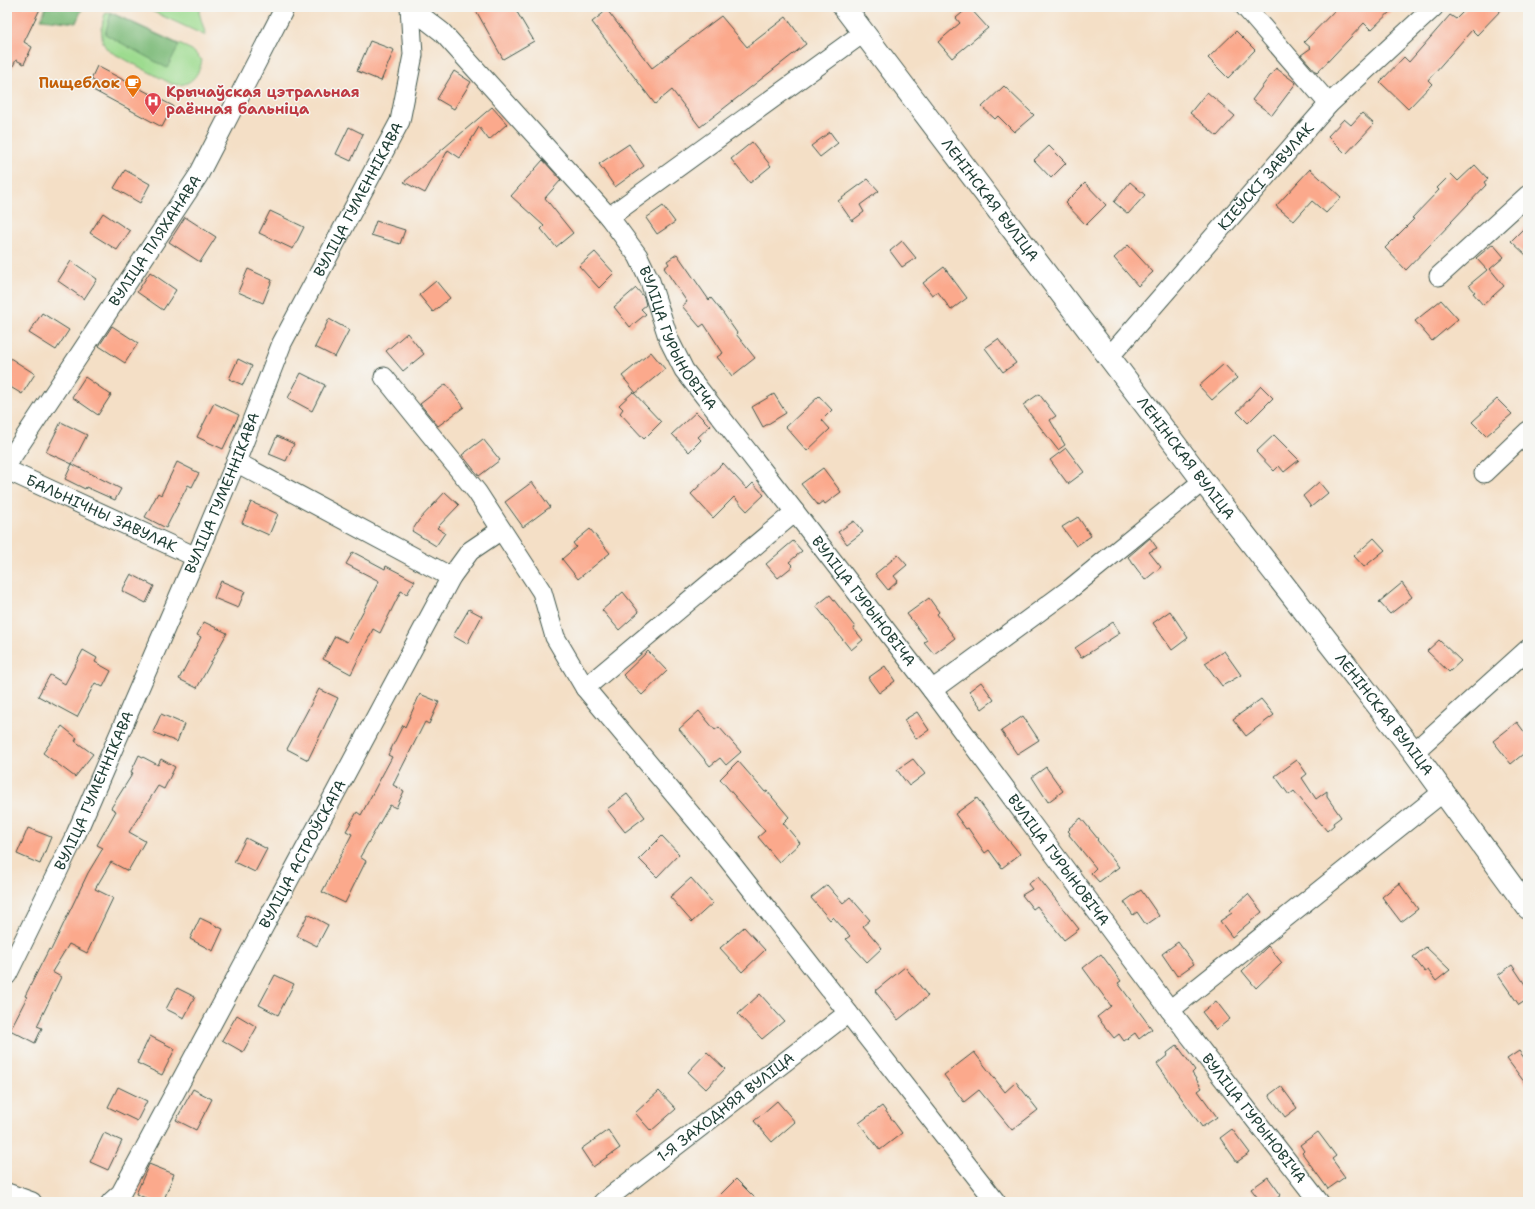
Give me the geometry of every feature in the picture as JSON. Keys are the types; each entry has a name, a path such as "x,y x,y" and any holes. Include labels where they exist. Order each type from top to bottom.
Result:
{"main road":[{"name":"ЛЕНІНСКАЯ ВУЛІЦА","path":"844,7 1203,481 1414,752 1528,908"}],"street":[{"name":"ВУЛІЦА ПЛЯХАНАВА","path":"7,464 198,176 285,7"},
{"path":"1245,7 1330,104"},
{"name":"КІЕЎСКІ ЗАВУЛАК","path":"1109,358 1330,104 1434,7"},
{"name":"ВУЛІЦА ГУРЫНОВІЧА","path":"410,8 442,32 609,217 638,256 650,281 669,340 684,370 932,690 1170,1010 1319,1202"},
{"name":"ВУЛІЦА ГУМЕННІКАВА","path":"7,975 76,834 236,462 282,343 400,121 413,55 410,8"},
{"path":"609,217 864,33"},
{"path":"1439,276 1528,195"},
{"path":"384,377 477,492 542,592 555,637 585,688 720,849 996,1202"},
{"path":"1484,473 1528,431"},
{"path":"236,462 451,576"},
{"name":"БАЛЬНІЧНЫ ЗАВУЛАК","path":"7,470 196,557"},
{"path":"932,690 1070,590 1203,481"},
{"path":"585,688 795,512"},
{"name":"ВУЛІЦА АСТРОЎСКАГА","path":"116,1198 451,576 470,551 501,530"},
{"path":"1414,752 1528,649"},
{"path":"1170,1010 1443,792"},
{"name":"1-Я ЗАХОДНЯЯ ВУЛІЦА","path":"603,1202 848,1013"},
{"path":"7,1193 32,1202"}],"green space":[{"path":"46,7 83,7 76,23 41,19"},
{"path":"143,7 202,7 199,12 206,36"},
{"path":"110,12 192,50 202,60 196,76 192,80 183,84 172,84 109,51 102,39 102,28 105,14"},
{"path":"111,13 179,45 167,68 105,34"}],"building":[{"path":"7,7 41,7 24,42 32,47 24,64 16,60 7,78"},
{"path":"474,7 514,7 534,41 503,59"},
{"path":"969,7 988,28 952,58 938,42 960,23 956,18"},
{"path":"1338,7 1395,7 1371,30 1364,23 1317,73 1301,55 1311,48 1304,42"},
{"path":"1468,7 1504,7 1477,35 1472,30 1428,80 1432,84 1408,109 1380,82 1404,57 1409,62 1450,15 1456,19"},
{"path":"607,10 652,68 721,16 747,47 786,17 806,44 700,127 672,90 655,104 592,22"},
{"path":"1236,31 1255,50 1228,78 1208,58"},
{"path":"370,41 394,50 381,81 357,71"},
{"name":"Пищеблок","path":"97,66 173,106 162,127 93,90 97,83 91,79"},
{"path":"1276,68 1296,83 1272,115 1252,100"},
{"path":"454,71 471,82 454,109 437,99"},
{"path":"1004,86 1034,115 1014,132 998,116 995,119 982,107"},
{"path":"1207,92 1235,116 1217,136 1190,113"},
{"path":"492,107 507,124 489,140 479,127 460,158 448,150 425,193 404,182"},
{"path":"1362,113 1374,124 1346,154 1328,136 1344,119 1351,125"},
{"path":"349,127 363,134 351,161 336,154"},
{"path":"830,132 838,143 820,157 811,146"},
{"path":"752,142 771,166 750,183 731,159"},
{"path":"629,144 644,166 615,187 599,164"},
{"path":"1049,146 1066,163 1051,178 1034,160"},
{"path":"543,160 561,180 545,198 573,233 556,247 541,229 544,226 511,196"},
{"path":"1475,165 1488,179 1484,182 1486,185 1406,270 1385,248 1414,219 1412,218 1439,190 1437,188 1451,174 1458,181"},
{"path":"1310,169 1341,197 1326,213 1312,201 1294,221 1276,206"},
{"path":"125,170 150,184 140,203 114,188"},
{"path":"868,179 879,191 860,205 864,212 852,221 838,201"},
{"path":"1130,182 1145,195 1128,214 1114,202"},
{"path":"1085,183 1106,205 1086,225 1065,203"},
{"path":"663,206 675,222 657,234 646,218"},
{"path":"270,211 304,227 293,249 259,233"},
{"path":"103,213 130,231 117,250 90,233"},
{"path":"185,217 216,237 200,262 169,242"},
{"path":"376,221 405,230 400,244 371,235"},
{"path":"1528,224 1528,257 1511,241"},
{"path":"902,241 916,258 902,267 890,251"},
{"path":"1493,244 1504,257 1490,269 1504,286 1483,305 1473,293 1475,292 1469,285 1487,270 1476,258"},
{"path":"1128,245 1153,272 1138,286 1114,258"},
{"path":"595,252 614,273 599,288 579,266"},
{"path":"677,254 709,300 711,298 723,313 737,333 736,334 755,358 732,376 717,357 723,353 704,324 700,327 682,306 687,302 664,268 669,264 667,261"},
{"path":"71,261 97,279 84,299 58,281"},
{"path":"944,267 967,298 951,310 938,292 932,295 923,283"},
{"path":"248,269 272,280 263,303 238,292"},
{"path":"150,272 176,290 163,310 137,292"},
{"path":"436,281 450,298 433,312 419,295"},
{"path":"636,288 644,297 646,305 641,309 646,314 630,327 614,307"},
{"path":"1441,300 1458,319 1432,341 1415,321"},
{"path":"42,313 69,330 56,350 29,333"},
{"path":"329,319 349,330 335,357 315,347"},
{"path":"112,326 138,343 125,363 99,346"},
{"path":"407,333 424,354 403,371 386,351"},
{"path":"998,339 1016,363 1003,372 985,348"},
{"path":"651,352 665,369 636,393 622,376"},
{"path":"7,356 35,374 22,394 7,385"},
{"path":"238,359 252,366 243,385 229,379"},
{"path":"1224,364 1237,378 1212,400 1199,386"},
{"path":"301,373 325,385 312,411 288,398"},
{"path":"85,377 111,395 98,415 72,397"},
{"path":"446,384 464,407 438,426 420,404"},
{"path":"1261,386 1273,398 1248,423 1237,412"},
{"path":"633,392 661,422 644,439 620,413 623,409 619,405"},
{"path":"774,394 786,413 763,427 752,407"},
{"path":"1039,394 1056,416 1050,420 1065,445 1058,450 1023,405"},
{"path":"819,396 832,410 822,420 830,429 807,451 786,427"},
{"path":"1497,399 1512,414 1486,436 1472,422"},
{"path":"214,403 239,415 223,449 197,437"},
{"path":"696,412 710,426 698,437 701,440 689,452 672,434"},
{"path":"61,422 87,435 72,464 46,452"},
{"path":"1274,435 1299,460 1284,472 1279,466 1274,471 1256,452"},
{"path":"277,436 294,444 286,461 269,454"},
{"path":"483,439 500,460 479,476 462,455"},
{"path":"1066,448 1084,472 1068,484 1050,460"},
{"path":"177,462 199,473 192,487 188,485 166,528 145,517 158,493 161,495"},
{"path":"723,463 747,489 753,483 764,495 747,511 734,497 713,518 691,494"},
{"path":"72,464 121,489 115,500 86,487 85,489 65,479"},
{"path":"823,468 841,492 825,504 823,501 818,505 801,484"},
{"path":"532,482 550,507 523,527 505,502"},
{"path":"1319,482 1328,493 1311,507 1303,496"},
{"path":"445,492 459,505 437,528 445,533 436,546 412,531 419,520"},
{"path":"251,502 278,514 269,535 242,523"},
{"path":"1078,517 1091,536 1076,546 1062,527"},
{"path":"854,521 863,532 847,544 838,532"},
{"path":"590,529 610,553 578,579 562,559 576,547 573,543"},
{"path":"1150,538 1157,548 1149,552 1161,567 1145,580 1128,557"},
{"path":"1374,538 1385,550 1364,567 1354,556"},
{"path":"793,541 802,551 789,562 793,566 778,578 766,564"},
{"path":"353,552 385,569 386,566 415,581 407,594 401,591 380,633 373,629 351,674 323,659 335,636 347,642 379,581 346,564"},
{"path":"898,555 907,565 894,576 898,581 888,590 875,574"},
{"path":"131,574 154,586 146,603 122,591"},
{"path":"221,581 245,591 238,608 214,598"},
{"path":"1402,583 1412,597 1390,614 1379,602"},
{"path":"623,592 639,612 619,630 602,610"},
{"path":"830,595 855,627 854,629 863,640 851,650 816,606"},
{"path":"929,598 939,612 937,614 955,638 934,654 924,642 927,640 907,614"},
{"path":"469,609 482,616 467,644 453,636"},
{"path":"1170,611 1188,638 1172,650 1153,623"},
{"path":"204,622 227,633 197,688 179,679 201,637 197,635"},
{"path":"1113,622 1120,633 1081,658 1075,648"},
{"path":"1439,640 1461,661 1449,672 1427,651"},
{"path":"83,650 97,658 95,662 111,671 103,687 95,683 77,717 38,696 50,675 65,684"},
{"path":"648,651 667,671 642,695 623,675"},
{"path":"1224,651 1241,675 1222,686 1205,663"},
{"path":"885,666 895,681 879,693 868,678"},
{"path":"981,682 994,700 982,709 969,691"},
{"path":"319,689 338,698 308,760 287,749"},
{"path":"420,694 439,702 429,724 425,722 393,785 404,791 396,808 390,805 360,857 366,861 345,903 322,892 352,834 346,831 357,812 361,815 392,757 388,755 403,725 405,727"},
{"path":"1261,699 1274,715 1246,736 1233,719"},
{"path":"699,711 715,730 719,727 741,752 726,765 720,758 710,766 679,729"},
{"path":"917,712 929,730 916,739 904,720"},
{"path":"161,714 184,724 177,742 153,732"},
{"path":"1023,716 1039,740 1017,754 1001,731"},
{"path":"1517,722 1528,737 1528,750 1511,764 1493,741"},
{"path":"62,726 77,738 75,741 93,754 75,777 43,753"},
{"path":"139,755 158,765 161,759 175,767 164,789 158,786 129,832 145,841 128,871 111,862 95,889 113,898 87,953 69,944 52,972 61,977 37,1026 42,1028 35,1043 10,1030 27,997 25,996 49,949 51,950 88,873 103,848 97,845 116,811 111,808 133,773 131,772"},
{"path":"913,759 925,774 909,786 897,770"},
{"path":"1297,760 1307,774 1302,778 1316,799 1327,791 1327,797 1341,817 1333,823 1334,825 1327,831 1294,791 1289,795 1275,776"},
{"path":"738,761 765,792 767,791 789,817 783,823 800,843 779,862 758,837 765,831 720,779"},
{"path":"1046,767 1063,791 1048,802 1032,777"},
{"path":"627,794 645,817 625,832 607,809"},
{"path":"977,798 1020,854 1002,868 989,850 985,853 968,828 966,829 955,814"},
{"path":"1081,818 1119,867 1099,882 1091,873 1096,868 1069,835 1069,828"},
{"path":"28,828 51,837 40,864 17,854"},
{"path":"662,836 679,854 657,877 639,859"},
{"path":"246,838 267,849 255,872 234,862"},
{"path":"1038,877 1079,929 1064,940 1037,906 1033,909 1022,895 1032,889 1028,884"},
{"path":"691,878 713,903 692,922 670,897"},
{"path":"1399,883 1418,909 1401,922 1382,897"},
{"path":"827,885 843,903 850,897 870,920 863,926 882,948 867,962 846,939 850,936 833,917 830,920 811,898"},
{"path":"1141,890 1159,916 1146,925 1137,912 1133,915 1124,902"},
{"path":"1248,894 1262,912 1232,937 1220,921 1232,913 1230,910"},
{"path":"308,914 328,925 317,946 297,936"},
{"path":"200,918 223,929 213,951 190,939"},
{"path":"744,927 765,950 742,972 720,948"},
{"path":"1178,942 1194,964 1177,976 1162,954"},
{"path":"1268,946 1282,963 1256,988 1242,971"},
{"path":"1426,947 1450,970 1436,981 1428,970 1425,972 1413,957"},
{"path":"1101,954 1121,981 1118,983 1152,1029 1139,1039 1135,1033 1124,1041 1119,1034 1114,1038 1097,1017 1111,1006 1083,968"},
{"path":"1512,965 1528,989 1528,999 1519,1005 1498,975"},
{"path":"905,967 928,996 898,1020 875,991"},
{"path":"275,975 294,984 278,1015 259,1005"},
{"path":"177,988 195,997 184,1018 166,1009"},
{"path":"760,994 784,1021 762,1039 738,1014"},
{"path":"1216,1001 1230,1019 1216,1030 1202,1012"},
{"path":"237,1015 257,1027 243,1052 222,1040"},
{"path":"150,1036 175,1049 162,1075 137,1063"},
{"path":"1177,1045 1195,1070 1192,1073 1202,1088 1198,1091 1217,1117 1202,1127 1157,1064"},
{"path":"1519,1051 1528,1063 1528,1087 1507,1059"},
{"path":"707,1052 725,1069 706,1089 688,1072"},
{"path":"974,1052 1005,1092 1016,1082 1038,1110 1012,1130 979,1090 964,1102 944,1075"},
{"path":"1281,1086 1297,1108 1285,1117 1269,1095"},
{"path":"118,1087 147,1101 137,1121 108,1107"},
{"path":"193,1089 212,1099 196,1130 176,1120"},
{"path":"659,1091 676,1109 651,1131 635,1113"},
{"path":"777,1101 795,1122 772,1142 754,1121"},
{"path":"882,1106 902,1133 880,1150 859,1123"},
{"path":"1232,1129 1250,1153 1237,1162 1220,1138"},
{"path":"608,1130 620,1148 593,1167 581,1149"},
{"path":"1318,1132 1336,1156 1332,1159 1345,1177 1328,1189 1302,1153 1304,1151 1300,1145"},
{"path":"104,1133 122,1141 108,1170 90,1162"},
{"path":"149,1164 174,1174 163,1202 155,1202 136,1194"},
{"path":"1268,1177 1281,1195 1272,1202 1261,1202 1251,1189"},
{"path":"736,1179 759,1202 713,1202"}],"place":[{"name":"Пищеблок","path":"133,98"},
{"name":"Крычаўская цэтральная раённая бальніца","path":"153,116"}]}
